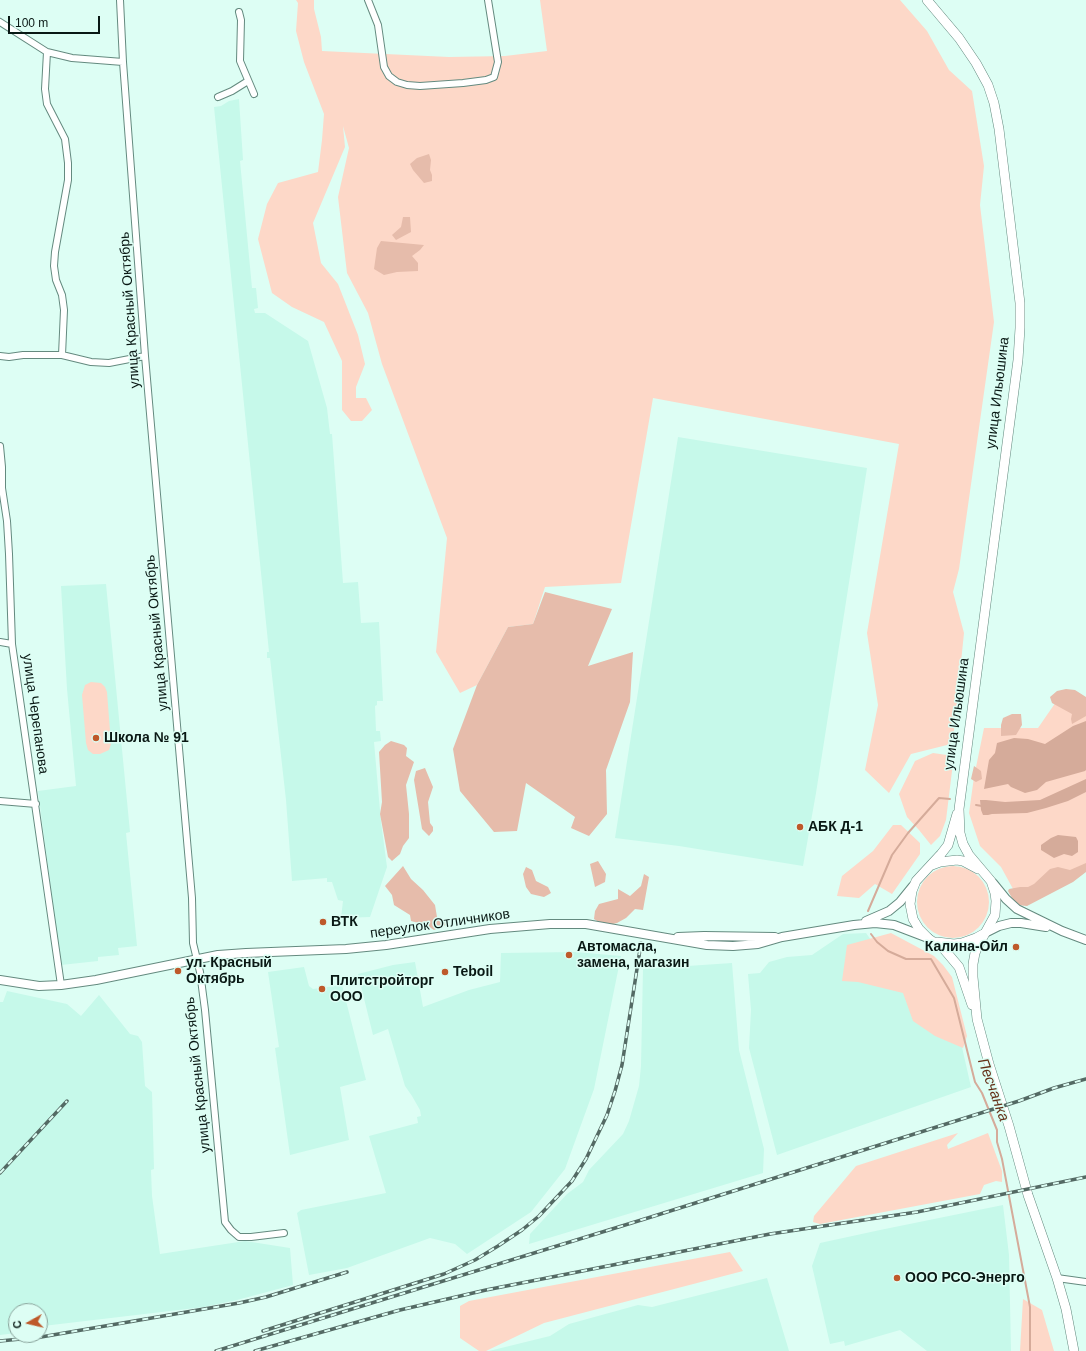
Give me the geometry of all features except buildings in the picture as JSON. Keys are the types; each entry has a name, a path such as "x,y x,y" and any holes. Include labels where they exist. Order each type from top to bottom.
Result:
{"highway":[{"name":"улица Ильюшина","path":"927,0 960,38 976,63 988,86 994,103 999,129 1020,303 1018,360 959,809"},
{"path":"959,809 948,845 931,866 916,881 910,897 911,913 919,929 948,954 958,967 977,1019 1028,1195 1057,1278 1066,1309 1074,1351"},
{"path":"959,809 960,833 963,844 969,856 985,872 991,881 995,893 996,907 991,925 978,946 973,964 977,1019"},
{"path":"931,866 940,862 957,860 985,872"},
{"path":"931,940 954,944 962,943 985,933"}],"main road":[{"path":"854,925 889,911 900,902 916,881"},
{"path":"991,881 1002,895 1017,909 1056,928 1086,940"},
{"path":"985,933 1006,924 1016,922 1056,928"},
{"path":"854,925 875,923 888,924 900,927 931,940"},
{"name":"переулок Отличников","path":"0,980 39,986 61,985 96,980 218,955 346,949 386,945 490,929 550,924 586,924 669,938 704,936 782,937 854,925"}],"street":[{"name":"улица Красный Октябрь","path":"120,0 123,62 145,356 192,898 193,943 197,959 204,1010 225,1222 239,1237 284,1233"},
{"path":"368,0 379,29 384,67 390,76 397,82 407,85 420,86 486,80 494,76 498,62 488,0"},
{"path":"239,12 241,20 240,61 254,94"},
{"path":"0,22 47,52 72,58 123,62"},
{"path":"47,52 45,89 47,104 65,139 68,163 68,180 55,252 54,266 56,280 62,295 64,310 62,355"},
{"path":"218,97 232,91 248,81"},
{"path":"0,356 62,355 91,362 109,363 145,356"},
{"name":"улица Черепанова","path":"0,446 2,468 1,488 8,527 12,644 61,985"},
{"path":"0,642 12,644"},
{"path":"0,801 36,804"},
{"path":"1057,1278 1086,1282"}],"shaded area":[{"path":"296,0 314,0 314,9 321,37 322,51 449,57 505,56 547,51 540,0 900,0 927,31 949,70 972,91 984,166 980,205 994,322 959,569 953,592 964,633 954,730 951,744 911,754 889,793 865,770 878,705 867,633 899,444 653,398 621,583 545,587 533,624 508,627 477,685 460,693 436,652 447,538 382,364 368,313 347,273 338,197 349,148 343,126 345,147 313,223 321,263 338,284 358,335 365,364 356,387 356,398 366,398 372,410 362,421 351,421 342,410 342,361 324,322 292,307 272,293 258,239 267,204 278,183 318,172 324,114 304,62 296,31 298,3"},
{"path":"239,99 243,160 240,161 252,288 256,288 258,308 254,309 255,313 265,313 308,341 327,408 330,434 332,434 343,583 358,582 361,623 379,622 383,701 377,701 377,705 375,706 376,731 380,731 381,741 374,742 381,822 387,867 370,917 341,918 343,901 338,900 332,882 327,882 327,878 292,881 286,800 270,658 267,658 267,652 269,652 214,107"},
{"path":"429,154 431,160 430,170 432,181 424,183 410,164 417,158"},
{"path":"403,217 410,217 411,232 396,240 392,235 401,227"},
{"path":"381,241 424,245 412,256 418,263 418,271 397,272 384,275 374,269 377,248"},
{"path":"678,437 867,468 816,793 803,866 679,846 615,838"},
{"name":"Школа № 91","path":"106,584 130,832 126,833 137,946 118,948 119,955 98,957 98,961 61,965 38,791 76,786 67,689 61,586"},
{"path":"545,592 612,609 588,666 633,652 630,702 606,770 607,814 589,836 571,828 575,817 526,783 517,831 494,832 460,791 453,749 477,685 508,627 533,624"},
{"path":"91,682 101,683 107,692 111,744 109,750 100,754 93,754 88,750 86,743 82,695 85,685"},
{"path":"1066,689 1075,690 1086,697 1086,716 1072,724 1072,714 1052,703 1050,697 1057,691"},
{"path":"1058,699 1086,708 1086,869 1018,898 1001,867 980,846 969,813 974,777 984,728 1038,728"},
{"path":"1012,714 1021,714 1022,725 1016,735 1001,736 1001,725 1003,718"},
{"path":"1086,721 1085,771 1046,782 1037,790 1025,793 1011,787 1008,784 984,789 989,760 995,753 997,743 1014,738 1028,739 1045,744 1073,726"},
{"path":"391,741 404,745 407,748 406,756 414,762 406,785 409,814 409,838 403,846 400,854 392,861 388,857 380,814 382,802 379,752"},
{"path":"933,753 947,755 953,763 946,820 940,836 931,845 907,817 899,794 915,761"},
{"path":"974,766 981,771 982,779 976,782 971,779"},
{"path":"425,768 433,787 428,802 430,823 433,827 433,831 429,836 422,829 414,780 416,771"},
{"path":"1086,779 1086,792 1068,801 1046,808 1027,813 988,815 983,815 981,810 980,800 1005,802 1040,800"},
{"path":"893,825 901,825 920,843 920,854 892,894 875,884 859,898 837,896 842,876 873,851"},
{"path":"1058,835 1076,837 1078,841 1078,852 1072,856 1064,854 1054,858 1041,850 1041,845"},
{"path":"598,861 606,874 605,882 595,887 590,864"},
{"path":"1086,863 1086,872 1073,882 1027,906 1016,905 1008,891 1009,889 1028,887 1034,884 1050,869 1058,867 1070,870"},
{"path":"403,866 411,879 423,890 435,905 437,917 446,921 446,925 434,930 426,925 411,921 410,915 394,905 392,895 385,886"},
{"path":"953,866 973,872 983,882 989,902 983,922 973,932 953,938 933,932 923,922 917,902 923,882 933,872"},
{"path":"526,867 532,870 536,881 548,887 551,893 544,897 531,894 526,887 523,874"},
{"path":"644,874 649,877 643,910 635,909 626,918 609,925 602,924 594,919 595,911 599,904 618,899 618,889 630,896 641,886"},
{"path":"866,933 882,955 957,1025 971,1087 777,1155 749,1048 751,1010 748,974 760,973 769,962 787,957 812,955 843,934"},
{"path":"891,933 934,956 952,977 967,1036 963,1048 935,1036 913,1021 903,993 858,982 842,981 847,945"},
{"path":"576,952 621,956 594,1089 565,1169 531,1212 467,1254 455,1244 430,1238 347,1268 309,1275 297,1213 301,1210 386,1193 369,1136 418,1123 417,1117 421,1116 420,1110 405,1086 388,1029 373,1035 358,974 393,965 415,962 423,1007 469,990 500,982 501,953"},
{"path":"732,963 739,1050 764,1149 763,1173 529,1244 530,1234 567,1194 583,1182 589,1170 623,1134 629,1121 639,1086 641,1066 643,969"},
{"path":"304,967 309,986 313,989 342,985 366,1080 340,1087 349,1140 290,1155 275,1048 279,1047 268,972"},
{"path":"7,991 67,1004 81,1016 99,995 130,1034 138,1036 142,1042 145,1086 152,1092 154,1169 151,1170 152,1196 160,1254 245,1241 290,1248 293,1285 204,1307 48,1325 48,1303 8,1303 8,1334 0,1335 0,1002 3,1002"},
{"path":"958,1133 947,1145 948,1149 988,1133 1002,1171 1002,1182 996,1181 984,1185 980,1194 820,1224 813,1222 814,1216 856,1166"},
{"path":"1003,1205 1009,1255 1011,1351 927,1351 900,1330 845,1346 844,1341 830,1344 812,1266 820,1243"},
{"path":"730,1252 743,1271 544,1323 486,1351 479,1351 460,1338 460,1306 469,1301"},
{"path":"767,1278 789,1351 489,1351 550,1336 569,1324 638,1305 652,1307"},
{"path":"1023,1299 1042,1310 1054,1351 1020,1351"}],"waterway":[{"name":"Песчанка","path":"868,911 892,855 908,833 939,798 950,799"},
{"name":"Песчанка","path":"976,805 982,806"},
{"name":"Песчанка","path":"871,934 877,942 888,951 906,959 931,959 954,998 975,1082 982,1093 997,1130 997,1142 1002,1159 1030,1307 1030,1351"}],"railway":[{"path":"263,1331 444,1274 475,1260 498,1246 522,1230 539,1216 572,1181 586,1159 607,1115 622,1065 641,943"},
{"path":"216,1351 651,1217 1086,1079"},
{"path":"0,1173 67,1101"},
{"path":"255,1351 400,1310 486,1290 770,1234 917,1212 1086,1177"},
{"path":"0,1341 41,1337 239,1303 266,1297 347,1272"}],"place":[{"name":"Школа № 91","path":"96,738"},
{"name":"АБК Д-1","path":"800,827"},
{"name":"ВТК","path":"323,922"},
{"name":"Калина-Ойл","path":"1016,947"},
{"name":"Автомасла, замена, магазин","path":"569,955"},
{"name":"ул. Красный Октябрь","path":"178,971"},
{"name":"Teboil","path":"445,972"},
{"name":"Плитстройторг ООО","path":"322,989"},
{"name":"ООО РСО-Энерго","path":"897,1278"}]}
